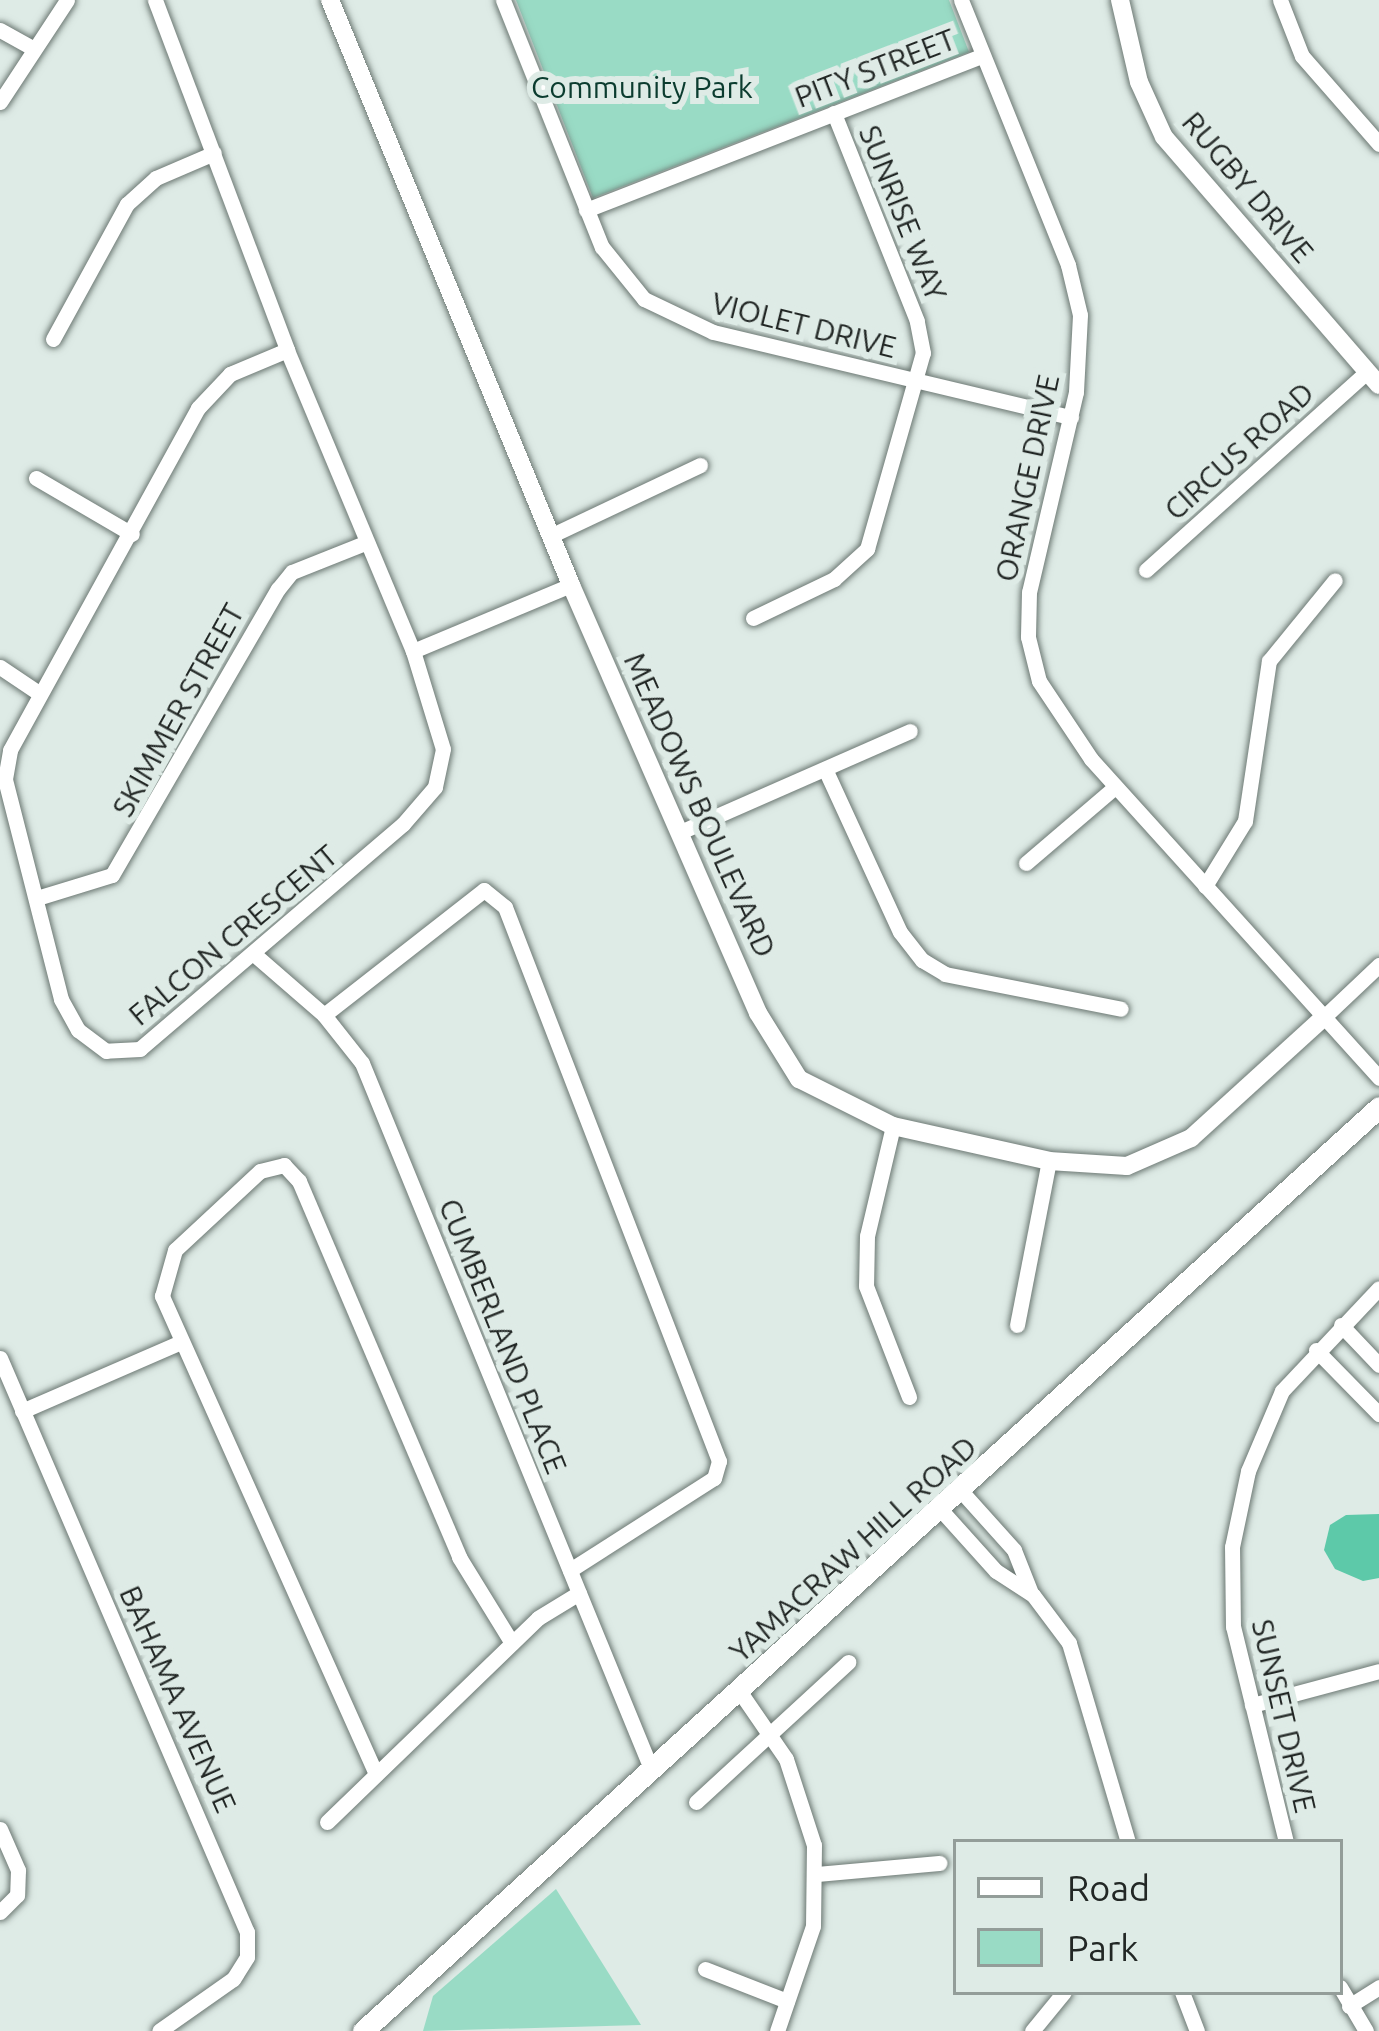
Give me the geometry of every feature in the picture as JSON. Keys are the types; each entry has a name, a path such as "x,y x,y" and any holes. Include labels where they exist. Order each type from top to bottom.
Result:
{"main road":[{"name":"YAMACRAW HILL ROAD","path":"370,2028 962,1492 1379,1106"}],"street":[{"path":"0,102 31,47 67,0"},
{"name":"FALCON CRESCENT","path":"155,0 287,350 413,651 443,749 435,787 255,955 140,1049 106,1051 68,1015 4,779 10,750 213,387 287,350"},
{"name":"MEADOWS BOULEVARD","path":"330,0 571,585 788,1066 830,1100 893,1126 1049,1161 1115,1167 1172,1152 1324,1017"},
{"name":"VIOLET DRIVE","path":"503,0 586,210 616,272 669,315 1071,417"},
{"name":"ORANGE DRIVE","path":"961,0 1074,283 1081,345 1071,417 1031,572 1028,637 1051,705 1115,787 1379,1078"},
{"name":"RUGBY DRIVE","path":"1120,0 1130,57 1164,137 1373,378"},
{"path":"1280,0 1302,56 1379,144"},
{"path":"0,30 31,47"},
{"name":"PITY STREET","path":"586,210 982,56"},
{"name":"SUNRISE WAY","path":"753,618 834,579 867,549 916,380 921,332 834,113"},
{"path":"53,339 127,204 156,178 214,153"},
{"name":"CIRCUS ROAD","path":"1146,570 1373,378"},
{"path":"550,536 700,465"},
{"path":"36,478 132,534"},
{"name":"SKIMMER STREET","path":"37,898 112,875 278,589 292,572 365,543"},
{"path":"1205,886 1245,821 1269,661 1335,580"},
{"path":"413,651 571,585"},
{"path":"0,668 40,694"},
{"path":"680,832 910,730"},
{"path":"825,769 900,932 922,961 945,974 1121,1010"},
{"path":"1026,862 1115,787"},
{"path":"323,1015 484,890 505,907 719,1461 714,1478 570,1570"},
{"name":"CUMBERLAND PLACE","path":"255,955 323,1015 362,1064 652,1772"},
{"path":"1324,1017 1379,965"},
{"path":"893,1126 867,1236 866,1286 874,1322 909,1397"},
{"path":"1017,1325 1049,1161"},
{"path":"376,1774 162,1296 175,1250 260,1171 284,1165 299,1181 459,1557 512,1643"},
{"name":"SUNSET DRIVE","path":"1285,1839 1233,1627 1232,1546 1248,1471 1282,1390 1379,1288"},
{"path":"1341,1325 1379,1365"},
{"path":"22,1411 181,1342"},
{"path":"1316,1350 1379,1414"},
{"name":"BAHAMA AVENUE","path":"0,1358 247,1932 247,1957 233,1978 159,2031"},
{"path":"962,1492 1014,1550 1033,1595 1081,1667 1127,1839"},
{"path":"941,1510 996,1571 1033,1595"},
{"path":"327,1822 512,1643 580,1593"},
{"path":"696,1802 848,1662"},
{"path":"1252,1705 1379,1671"},
{"path":"740,1691 770,1732 805,1806 816,1874 813,1926 777,2031"},
{"path":"0,1828 18,1870 16,1895 0,1912"},
{"path":"816,1874 940,1863"},
{"path":"706,1969 787,2001"},
{"path":"1349,2006 1379,1987"},
{"path":"1343,1993 1366,2031"},
{"path":"1031,2031 1061,1995"},
{"path":"1183,1995 1197,2031"}],"green space":[{"name":"Community Park","path":"516,0 949,0 969,52 593,198"},
{"path":"556,1889 641,2025 423,2031 433,1996"}],"shaded area":[{"path":"1379,1514 1379,1578 1363,1581 1335,1569 1324,1550 1330,1525 1346,1515"}]}
